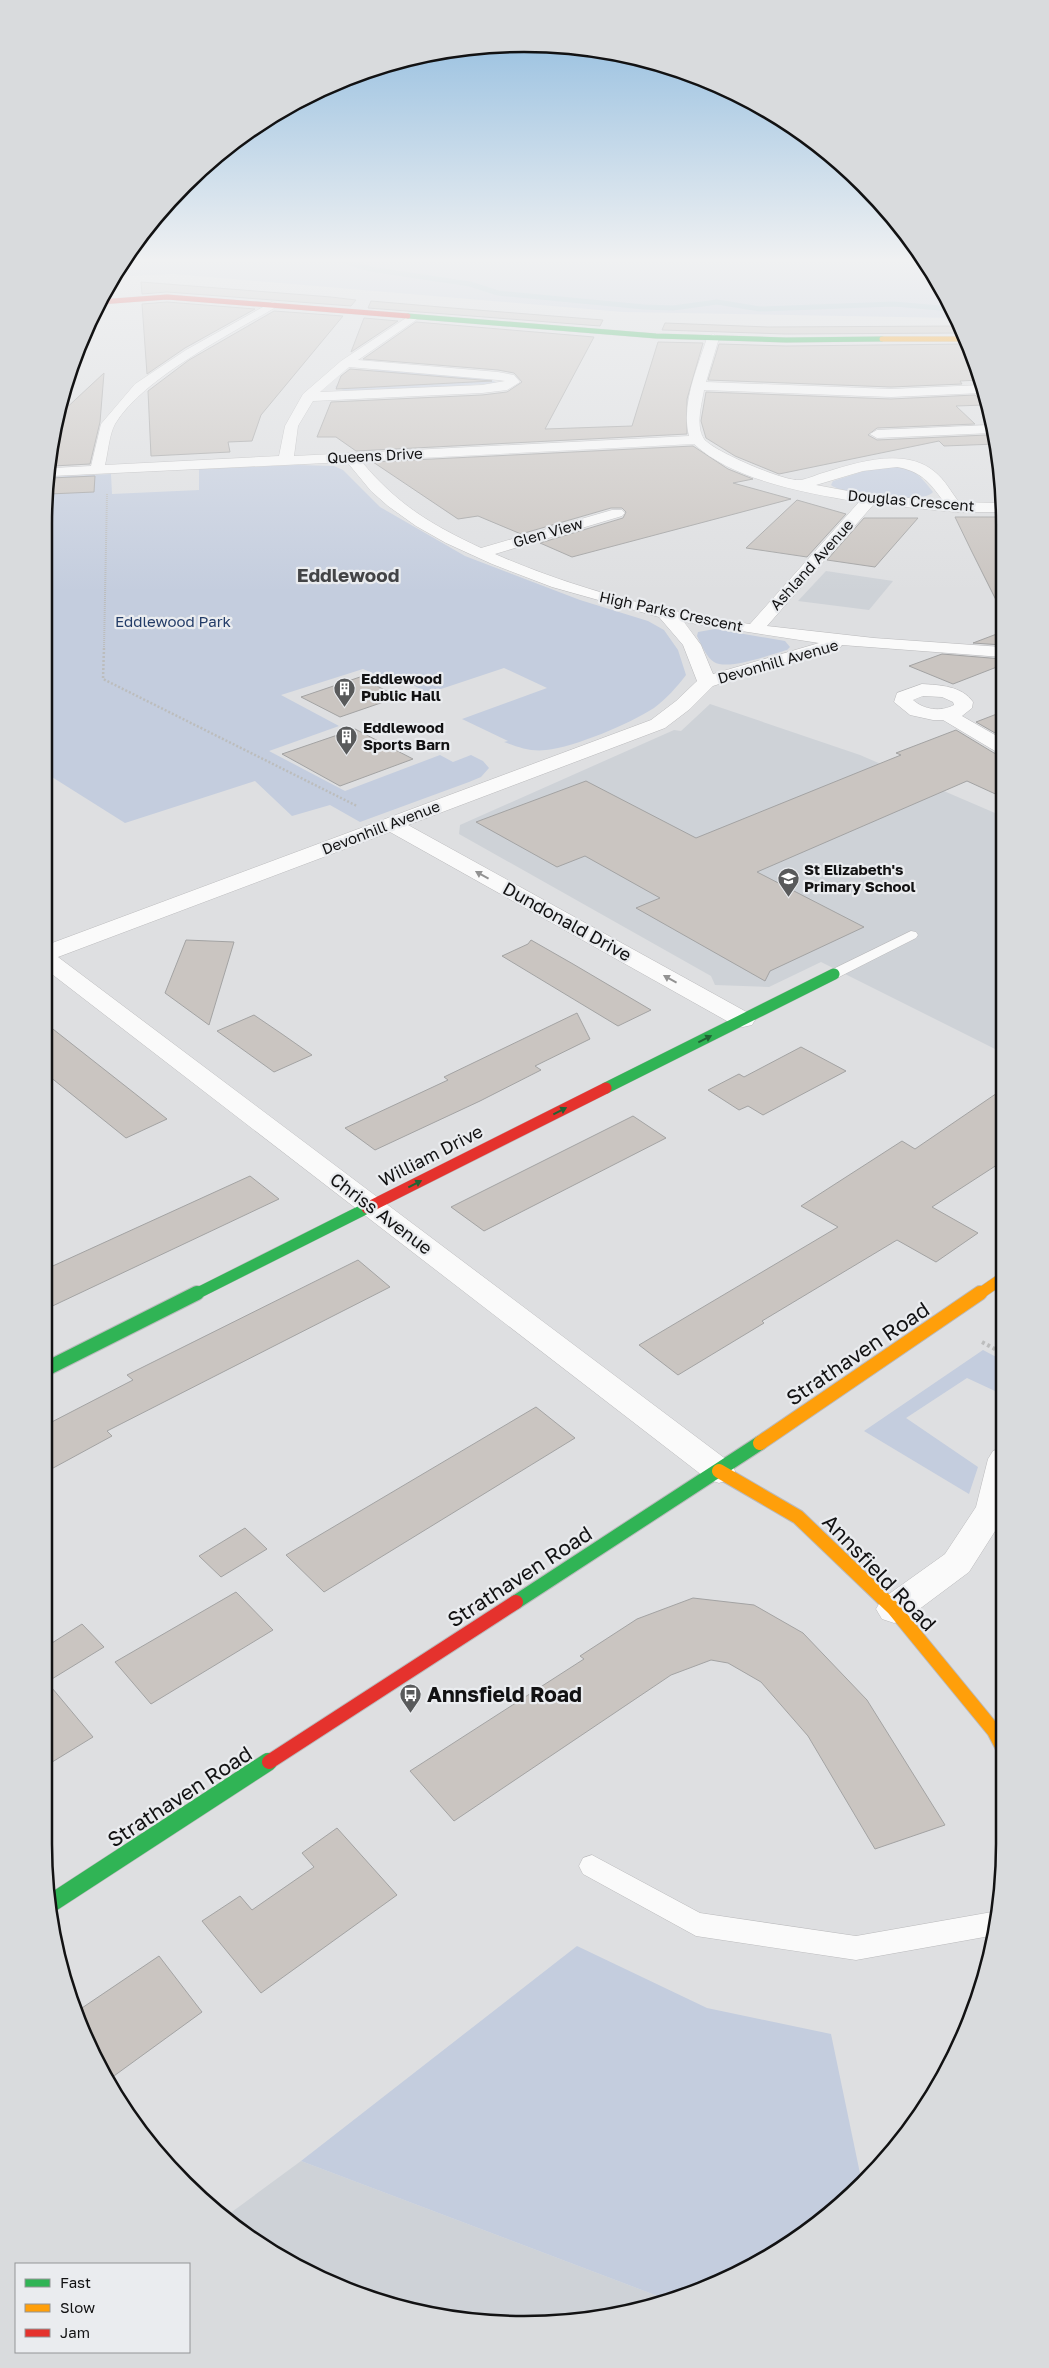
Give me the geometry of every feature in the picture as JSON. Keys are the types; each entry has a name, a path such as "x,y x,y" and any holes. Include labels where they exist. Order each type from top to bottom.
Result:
{"street":[{"path":"102,469 108,424 140,387 164,371"},
{"path":"286,460 292,422 308,397 338,371"},
{"path":"308,397 482,389 502,387 514,382 509,378 498,376 434,371"},
{"path":"697,440 692,424 704,371"},
{"path":"700,386 891,393 976,389"},
{"path":"877,434 986,429"},
{"name":"Queens Drive","path":"56,472 697,440"},
{"name":"Douglas Crescent","path":"697,440 720,456 746,469 798,485 870,500 955,507 995,507"},
{"name":"High Parks Crescent","path":"351,458 380,492 412,517 480,553 559,585 610,601 666,614 849,642 996,652"},
{"path":"798,485 866,466 904,464 925,470 955,507"},
{"name":"Ashland Avenue","path":"755,629 870,500"},
{"name":"Glen View","path":"480,553 617,513"},
{"name":"Devonhill Avenue","path":"666,614 685,631 700,658 707,682"},
{"name":"Devonhill Avenue","path":"52,953 658,724 684,705 707,682 805,652 849,642"},
{"path":"946,714 996,743"},
{"name":"Dundonald Drive","path":"391,824 743,1020"},
{"name":"Chriss Avenue","path":"52,962 719,1471"},
{"name":"William Drive","path":"52,1366 834,974"},
{"name":"Strathaven Road","path":"56,1900 719,1471 996,1282"},
{"name":"Annsfield Road","path":"719,1471 798,1517 894,1609 996,1726"},
{"path":"894,1609 957,1562 992,1509 996,1492"}],"lane":[{"path":"834,974 910,935"},
{"path":"592,1866 696,1924 856,1948 989,1925"}],"path":[{"path":"102,469 103,679 391,824"},
{"path":"982,1342 996,1350"}],"shaded area":[{"path":"826,571 893,581 869,610 798,601"},
{"name":"St Elizabeth's Primary School","path":"710,704 860,755 996,813 996,1050 821,962 769,987 715,985 711,976 459,834 460,825 674,730 681,731"},
{"path":"301,2161 657,2296 617,2306 586,2311 524,2316 463,2311 432,2306 402,2299 344,2280 288,2252 231,2213"}],"green space":[{"path":"374,371 400,371 487,378 498,383 352,393 335,387 348,375"},
{"name":"Eddlewood Park","path":"297,465 334,466 343,470 380,507 465,556 580,600 648,621 664,630 678,650 686,675 671,693 654,708 631,721 586,740 558,748 535,750 525,749 504,742 508,741 462,719 547,688 504,668 429,693 390,674 382,677 363,669 281,695 339,726 269,751 345,791 440,755 453,762 471,755 483,761 489,768 481,777 360,822 330,805 292,816 255,781 125,823 52,777 52,524 56,477 111,474 112,494 199,490 199,469"},
{"path":"880,466 911,470 933,492 927,496 915,498 883,497 838,489 831,485 833,481"},
{"path":"715,629 785,641 790,647 787,650 750,661 721,664 714,662 709,657 697,636 698,632"},
{"path":"983,1350 996,1357 995,1391 967,1378 906,1418 978,1467 969,1494 864,1431"},
{"path":"577,1946 707,2008 831,2034 860,2175 836,2198 787,2236 733,2267 705,2280 657,2296 301,2161"}],"building":[{"path":"175,371 298,371 261,415 252,441 228,442 230,452 151,456 148,391"},
{"path":"348,371 368,371 492,381 336,389 341,376"},
{"path":"501,371 576,371 545,429 632,426 649,371 695,371 687,399 687,434 356,451 336,437 317,437 331,402 482,395 507,392 522,382 514,373"},
{"path":"711,371 970,371 973,380 960,381 962,384 891,387 708,380"},
{"path":"104,373 100,422 90,464 57,466 68,406"},
{"path":"706,392 891,399 975,395 979,399 981,405 956,406 975,424 877,428 868,435 877,440 987,435 989,444 944,446 939,441 779,474 735,456 706,438 701,421"},
{"path":"693,446 728,469 753,479 733,483 791,499 572,557 540,543 623,518 626,512 622,508 611,508 521,534 478,516 458,519 373,462"},
{"path":"95,476 94,492 54,494 56,478"},
{"path":"797,500 846,514 807,557 746,548"},
{"path":"955,517 996,517 996,600"},
{"path":"864,518 918,518 875,567 827,560"},
{"path":"996,634 996,645 973,643"},
{"path":"942,654 996,658 996,667 953,684 909,666"},
{"name":"Eddlewood Public Hall","path":"360,677 398,697 340,717 301,697"},
{"path":"996,714 996,734 976,722"},
{"name":"Eddlewood Sports Barn","path":"355,729 413,759 340,786 282,754"},
{"path":"956,730 996,754 996,794 967,781 757,872 864,927 770,971 765,981 636,908 660,898 585,856 557,867 476,822 586,781 696,838 901,755 896,753"},
{"path":"186,940 234,942 209,1025 165,993"},
{"path":"531,940 651,1010 618,1026 502,956 528,944"},
{"path":"577,1013 590,1039 535,1066 541,1070 480,1101 375,1150 345,1128 448,1080 444,1077"},
{"path":"254,1015 312,1055 274,1072 217,1031"},
{"path":"52,1028 167,1119 126,1138 52,1078"},
{"path":"801,1047 846,1071 763,1115 748,1106 739,1110 708,1090 739,1074 744,1077"},
{"path":"996,1094 996,1166 932,1207 978,1233 936,1262 897,1240 762,1321 764,1323 678,1375 639,1345 838,1227 801,1206 902,1141 915,1149"},
{"path":"633,1116 666,1138 484,1231 451,1207"},
{"path":"250,1176 279,1199 52,1306 52,1266"},
{"path":"358,1260 390,1287 107,1431 112,1436 52,1469 52,1422 133,1380 127,1375"},
{"path":"536,1407 575,1438 324,1592 286,1555"},
{"path":"245,1528 267,1549 221,1577 199,1556"},
{"path":"236,1592 273,1630 151,1704 115,1662"},
{"path":"693,1598 754,1605 803,1633 867,1700 945,1825 875,1849 808,1736 761,1682 728,1663 711,1660 671,1675 454,1821 410,1771 584,1659 580,1656 637,1619"},
{"path":"82,1624 104,1647 52,1679 52,1643"},
{"path":"52,1688 93,1737 52,1762"},
{"path":"337,1828 397,1895 261,1993 202,1921 240,1896 252,1910 314,1867 302,1853"},
{"path":"159,1956 202,2012 114,2076 88,2024 82,2008"}],"traffic: fast":[{"path":"606,1088 834,974"},
{"path":"52,1366 367,1208"},
{"path":"516,1602 760,1443"},
{"path":"56,1900 269,1762"}],"traffic: slow":[{"path":"760,1443 996,1282"},
{"path":"719,1471 798,1517 894,1609 996,1735"}],"traffic: jam":[{"path":"367,1208 606,1088"},
{"path":"269,1762 516,1602"}],"place":[{"name":"Eddlewood Public Hall","path":"345,707"},
{"name":"Eddlewood Sports Barn","path":"347,756"},
{"name":"St Elizabeth's Primary School","path":"788,898"},
{"name":"Annsfield Road","path":"411,1714"}],"district":[{"name":"Eddlewood","path":"348,575"}]}
